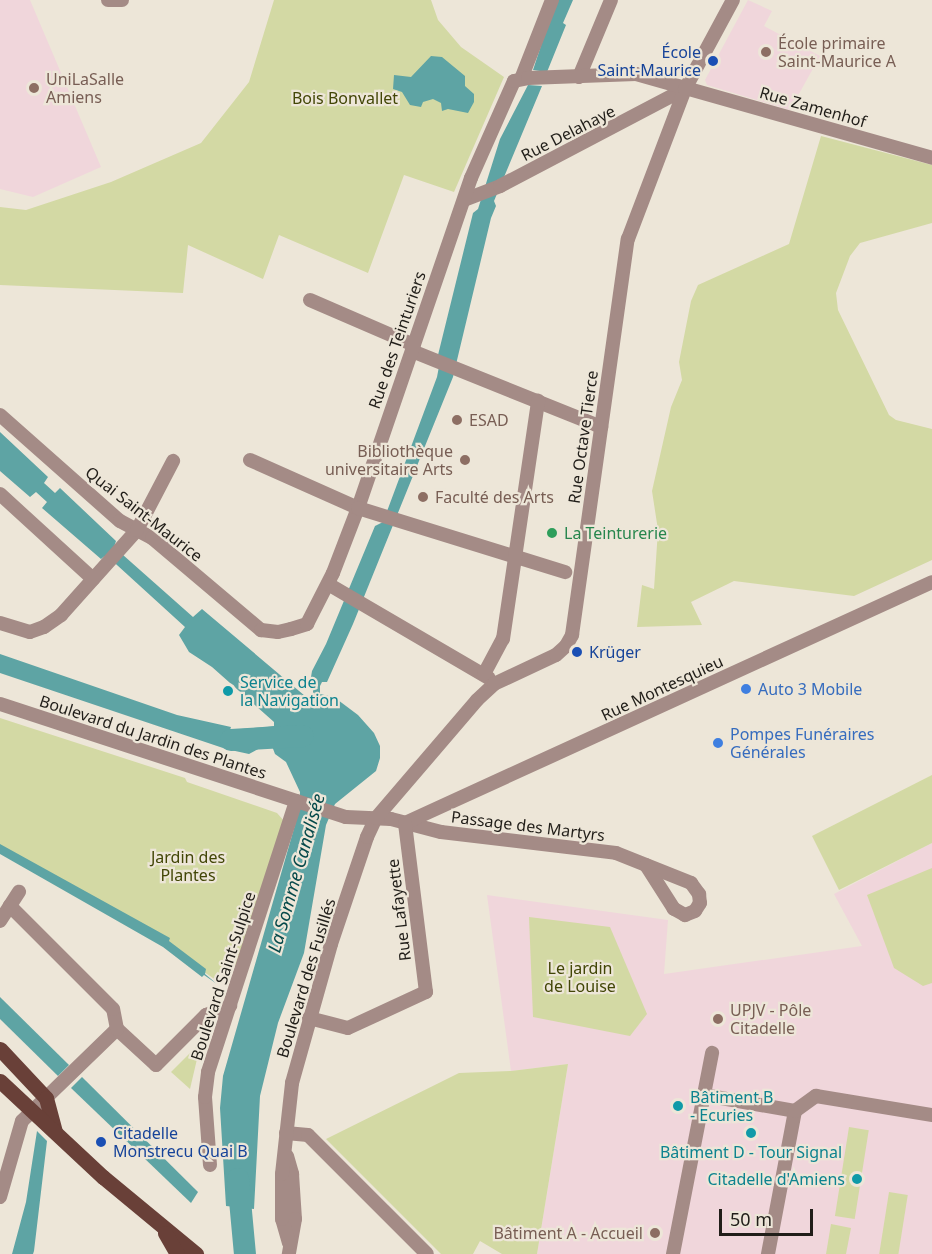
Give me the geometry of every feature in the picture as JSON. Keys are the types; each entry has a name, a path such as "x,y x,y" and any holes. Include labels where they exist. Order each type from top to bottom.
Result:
{"main road":[{"path":"0,1049 46,1098 55,1131"},
{"path":"0,1082 33,1109 164,1230 196,1254"},
{"path":"164,1230 177,1254"}],"street":[{"path":"108,0 122,0"},
{"name":"Rue des Teinturiers","path":"307,624 328,584 358,508 413,348 511,86 525,78 552,0"},
{"path":"579,77 611,0"},
{"name":"Rue Octave Tierce","path":"376,818 477,700 494,684 556,655 567,645 572,634 628,239 685,88 733,0"},
{"name":"Rue Zamenhof","path":"525,78 636,74 932,158"},
{"name":"Rue Delahaye","path":"470,199 500,186 685,88"},
{"path":"310,300 413,348 436,362 601,427"},
{"path":"484,674 503,639 538,401"},
{"name":"Quai Saint-Maurice","path":"0,415 133,534 152,538 261,630 278,632 307,624"},
{"path":"250,460 358,508 565,572"},
{"path":"0,623 30,632 44,627 61,615 133,534 173,461"},
{"path":"0,494 93,579"},
{"name":"Rue Montesquieu","path":"405,823 932,582"},
{"path":"328,584 363,602 484,674 494,684"},
{"name":"Boulevard du Jardin des Plantes","path":"0,704 336,814"},
{"name":"Boulevard Saint-Sulpice","path":"210,1166 205,1097 208,1072 296,801"},
{"name":"Passage des Martyrs","path":"336,814 376,818 441,832 616,853 646,865"},
{"name":"Boulevard des Fusillés","path":"289,1249 295,1232 292,1174 286,1152 292,1083 309,1018 367,837 376,818"},
{"name":"Rue Lafayette","path":"309,1018 348,1028 426,992 405,823"},
{"path":"0,921 19,892"},
{"path":"10,906 113,1009 117,1029 156,1065 206,1015 230,1006"},
{"path":"0,1197 22,1121 117,1029"},
{"path":"673,1254 712,1053"},
{"path":"704,1095 795,1111"},
{"path":"768,1254 795,1111 816,1096 932,1115"},
{"path":"286,1133 308,1135 427,1254"}],"shaded area":[{"name":"UniLaSalle Amiens","path":"0,0 30,0 101,167 33,197 0,189"},
{"name":"École primaire Saint-Maurice A","path":"748,0 772,11 764,26 820,56 790,110 707,85 705,80"},
{"name":"UPJV - Pôle Citadelle","path":"932,843 932,1254 537,1254 568,1064 511,1071 487,895 668,920 664,974 862,946 834,894"}],"green space":[{"name":"Bois Bonvallet","path":"274,0 431,0 438,20 461,47 504,77 454,192 404,175 368,273 279,235 263,279 188,245 183,293 0,285 0,207 26,210 111,182 201,143 249,82"},
{"path":"821,136 932,165 932,223 860,243 850,256 836,293 838,310 889,415 896,420 932,429 932,560 854,596 734,581 691,602 702,625 637,627 642,585 654,589 658,530 652,491 671,407 682,380 679,362 691,301 698,285 789,244"},
{"name":"Jardin des Plantes","path":"0,718 185,778 187,782 277,813 285,822 245,952 229,974 219,982 156,940 0,846"},
{"path":"932,775 932,843 839,890 812,836"},
{"path":"932,868 932,983 923,986 894,968 867,895"},
{"name":"Le jardin de Louise","path":"529,917 610,927 647,1014 630,1036 533,1017"},
{"path":"201,1042 190,1089 171,1072"},
{"path":"568,1064 537,1254 502,1254 480,1241 473,1254 441,1254 326,1139 459,1073 511,1071"},
{"path":"849,1127 869,1130 855,1219 835,1216"},
{"path":"889,1192 908,1195 898,1254 879,1254"},
{"path":"831,1224 851,1228 846,1254 826,1254"}],"water":[{"path":"556,0 573,0 563,23 566,25 547,72 533,70"},
{"path":"431,56 442,57 465,76 465,86 474,94 474,102 468,113 448,109 442,111 441,103 433,99 423,102 421,107 410,105 402,92 393,89 394,75 411,77"},
{"path":"528,85 542,86 494,201 496,206 491,218 453,377 353,624 327,682 322,682 320,686 320,694 334,697 358,715 374,733 380,746 380,758 376,771 335,804 326,825 304,953 278,1023 260,1096 254,1209 226,1206 220,1108 223,1076 299,811 300,792 286,762 275,754 272,746 264,746 249,754 226,749 0,673 0,654 177,715 231,727 230,730 274,726 274,722 212,667 189,652 179,635 185,627 106,555 101,559 42,508 47,502 36,492 30,497 0,471 0,432 48,477 44,483 55,493 60,488 116,541 114,547 193,617 202,609 305,696 313,696 313,685 310,683 312,671 326,644 375,526 383,522 437,377 441,356 438,355 473,213 478,209 500,139"},
{"path":"0,844 170,938 169,941 206,969 205,974 217,984 204,975 202,977 163,947 0,854"},
{"path":"0,997 69,1065 58,1076 0,1019"},
{"path":"82,1077 198,1192 191,1203 71,1088"},
{"path":"37,1131 47,1141 34,1251 33,1254 12,1254 26,1202"}],"waterway":[{"path":"231,740 303,736"},
{"name":"La Somme Canalisée","path":"238,1179 245,1254"}],"place":[{"name":"École primaire Saint-Maurice A","path":"766,52"},
{"name":"École Saint-Maurice","path":"713,61"},
{"name":"UniLaSalle Amiens","path":"34,88"},
{"name":"ESAD","path":"457,420"},
{"name":"Bibliothèque universitaire Arts","path":"465,460"},
{"name":"Faculté des Arts","path":"423,497"},
{"name":"La Teinturerie","path":"552,533"},
{"name":"Krüger","path":"577,652"},
{"name":"Auto 3 Mobile","path":"746,689"},
{"name":"Service de la Navigation","path":"228,691"},
{"name":"Pompes Funéraires Générales","path":"718,743"},
{"name":"UPJV - Pôle Citadelle","path":"718,1019"},
{"name":"Bâtiment B - Ecuries","path":"678,1106"},
{"name":"Bâtiment D - Tour Signal","path":"751,1133"},
{"name":"Citadelle Monstrecu Quai B","path":"101,1142"},
{"name":"Citadelle d'Amiens","path":"857,1179"},
{"name":"Bâtiment A - Accueil","path":"655,1233"}]}
